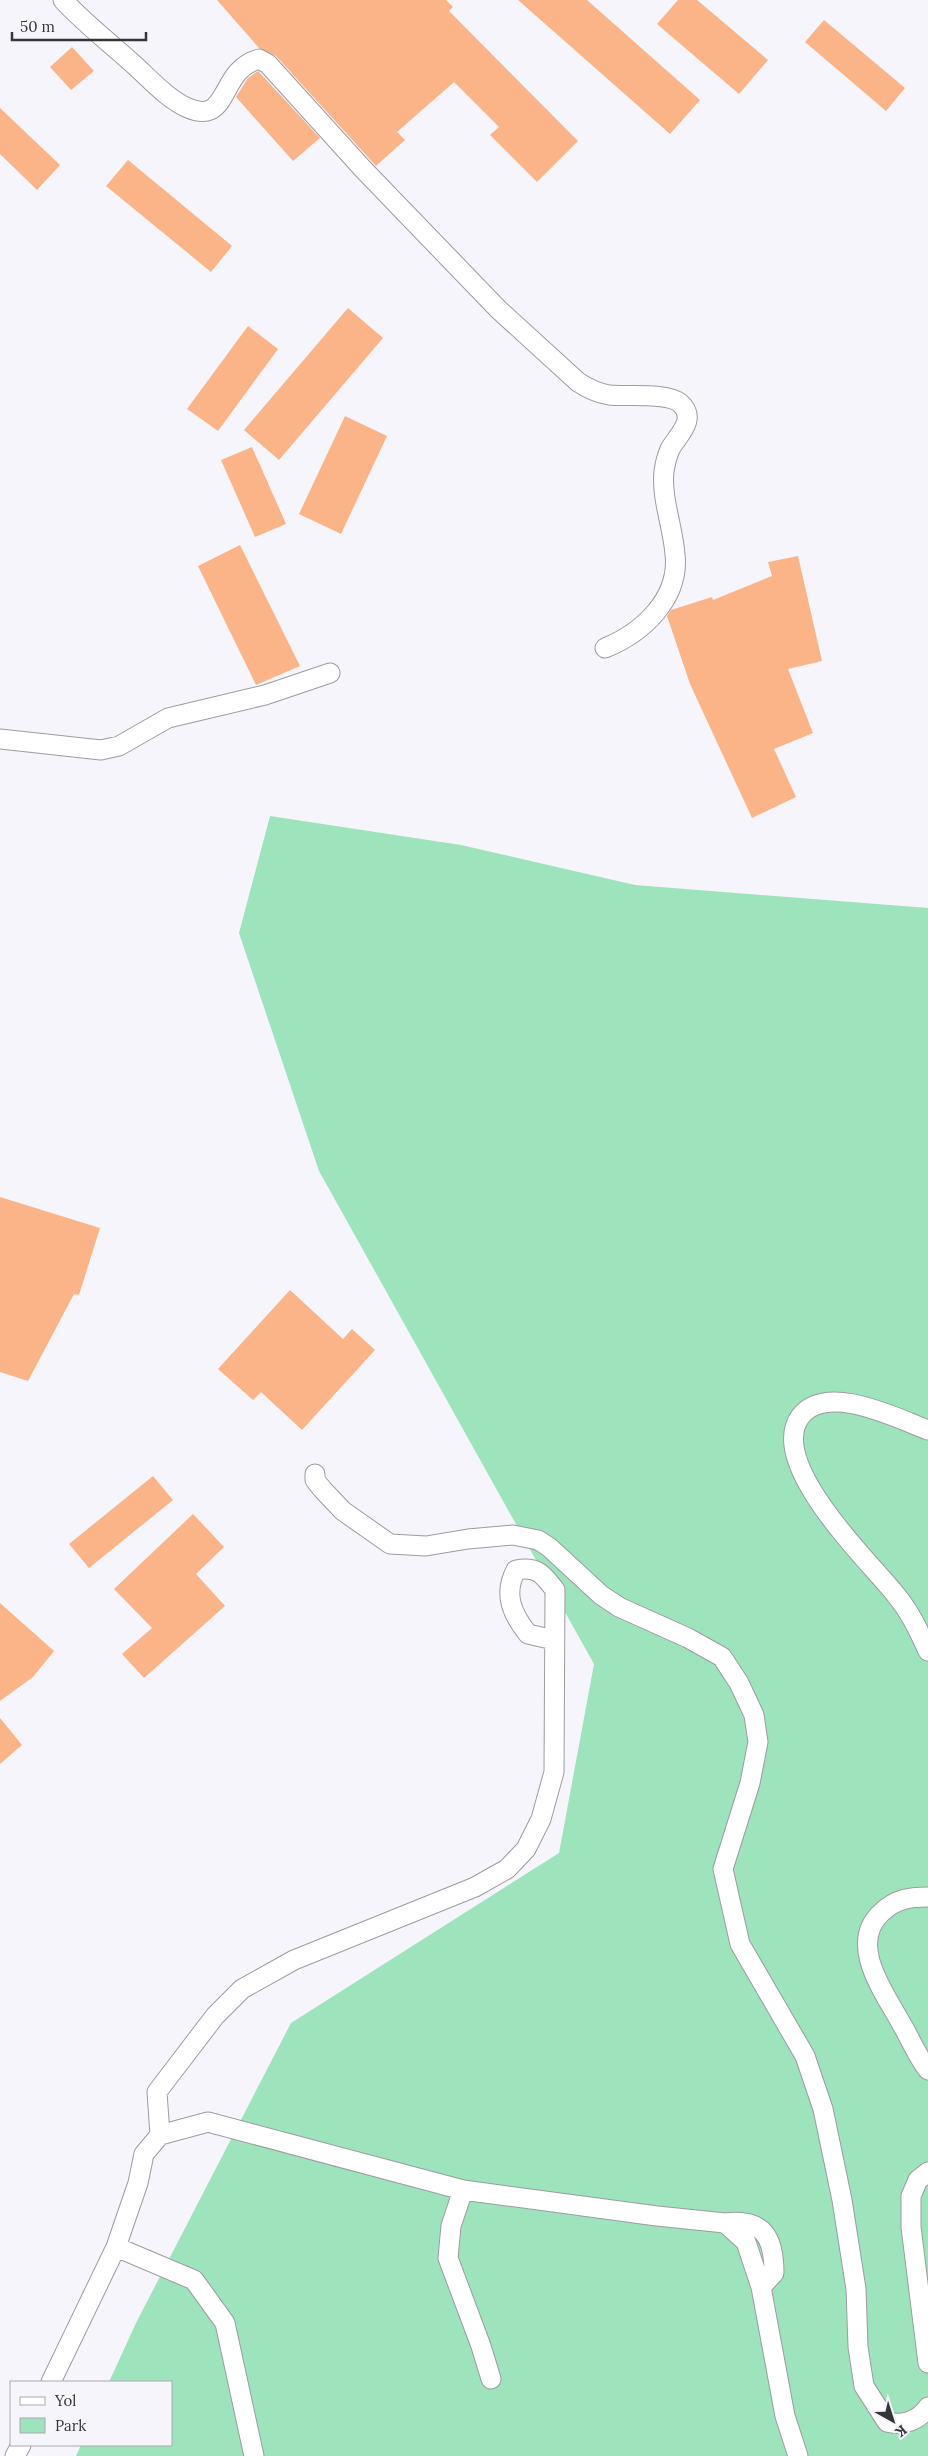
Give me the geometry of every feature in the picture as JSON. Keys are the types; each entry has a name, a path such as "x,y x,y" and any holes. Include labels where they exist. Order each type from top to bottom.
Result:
{"street":[{"path":"63,0 164,92 188,108 200,112 210,110 220,101 231,80 250,62 259,60 268,64 363,169 498,309 578,382 587,388 608,395 669,398 680,403 686,414 686,426 669,452 664,474 676,556 671,584 666,597 649,620 628,637 605,648"},
{"path":"0,739 101,750 119,746 168,718 265,695 330,673"},
{"path":"928,1430 855,1403 834,1402 815,1405 803,1414 794,1426 794,1444 798,1466 840,1532 896,1595 917,1624 928,1651"},
{"path":"315,1474 315,1480 343,1511 390,1544 426,1546 468,1538 513,1535 538,1540 549,1546 601,1595 619,1607 688,1638 722,1656 739,1683 754,1715 758,1742 750,1783 723,1869 740,1944 806,2056 823,2109 842,2200 856,2289 858,2347 864,2386 887,2422 896,2424 911,2421 924,2413 928,2407"},
{"path":"160,2135 157,2092 215,2016 242,1989 294,1960 475,1887 507,1869 526,1849 541,1819 554,1772 554,1640"},
{"path":"928,1898 906,1898 890,1905 875,1918 869,1932 867,1952 875,1977 928,2070"},
{"path":"51,2381 116,2248 138,2183 144,2154 160,2135 208,2122 463,2190 725,2223 742,2221 756,2225 770,2241 773,2250 774,2274 761,2287 785,2416 798,2456"},
{"path":"928,2172 918,2180 910,2196 911,2227 928,2363"},
{"path":"463,2190 451,2226 448,2258 481,2346 490,2379"},
{"path":"116,2248 194,2280 225,2323 254,2456"}],"green space":[{"path":"270,816 461,845 635,885 928,908 928,2456 76,2456 81,2446 172,2446 172,2381 109,2381 136,2323 291,2023 559,1853 594,1664 319,1171 239,933"}],"building":[{"path":"217,0 446,0 453,7 449,11 578,141 537,182 490,135 499,127 454,82 397,132 405,140 376,166 276,56 259,48"},
{"path":"518,0 587,0 700,100 670,134"},
{"path":"678,0 697,0 768,60 739,94 657,24"},
{"path":"824,20 905,88 886,111 805,42"},
{"path":"72,47 94,71 71,90 50,67"},
{"path":"258,71 320,138 293,161 236,97 248,78"},
{"path":"0,108 60,165 37,190 0,154"},
{"path":"128,160 232,246 211,272 106,186"},
{"path":"348,308 383,338 279,460 244,430"},
{"path":"248,326 278,349 218,431 187,409"},
{"path":"345,416 387,436 341,534 299,514"},
{"path":"252,447 286,524 255,537 221,460"},
{"path":"240,545 300,666 256,685 198,566"},
{"path":"798,556 822,661 788,669 813,733 774,749 796,797 752,818 690,684 667,616 671,610 712,597 713,600 772,576 768,562"},
{"path":"0,1197 100,1228 79,1295 74,1294 28,1381 0,1372"},
{"path":"290,1290 343,1339 352,1329 375,1350 302,1430 261,1392 253,1400 218,1369"},
{"path":"153,1476 173,1500 89,1568 69,1544"},
{"path":"193,1514 224,1547 196,1574 225,1606 144,1678 122,1654 152,1628 114,1589"},
{"path":"0,1603 54,1651 33,1677 0,1701"},
{"path":"0,1718 22,1745 0,1764"}]}
